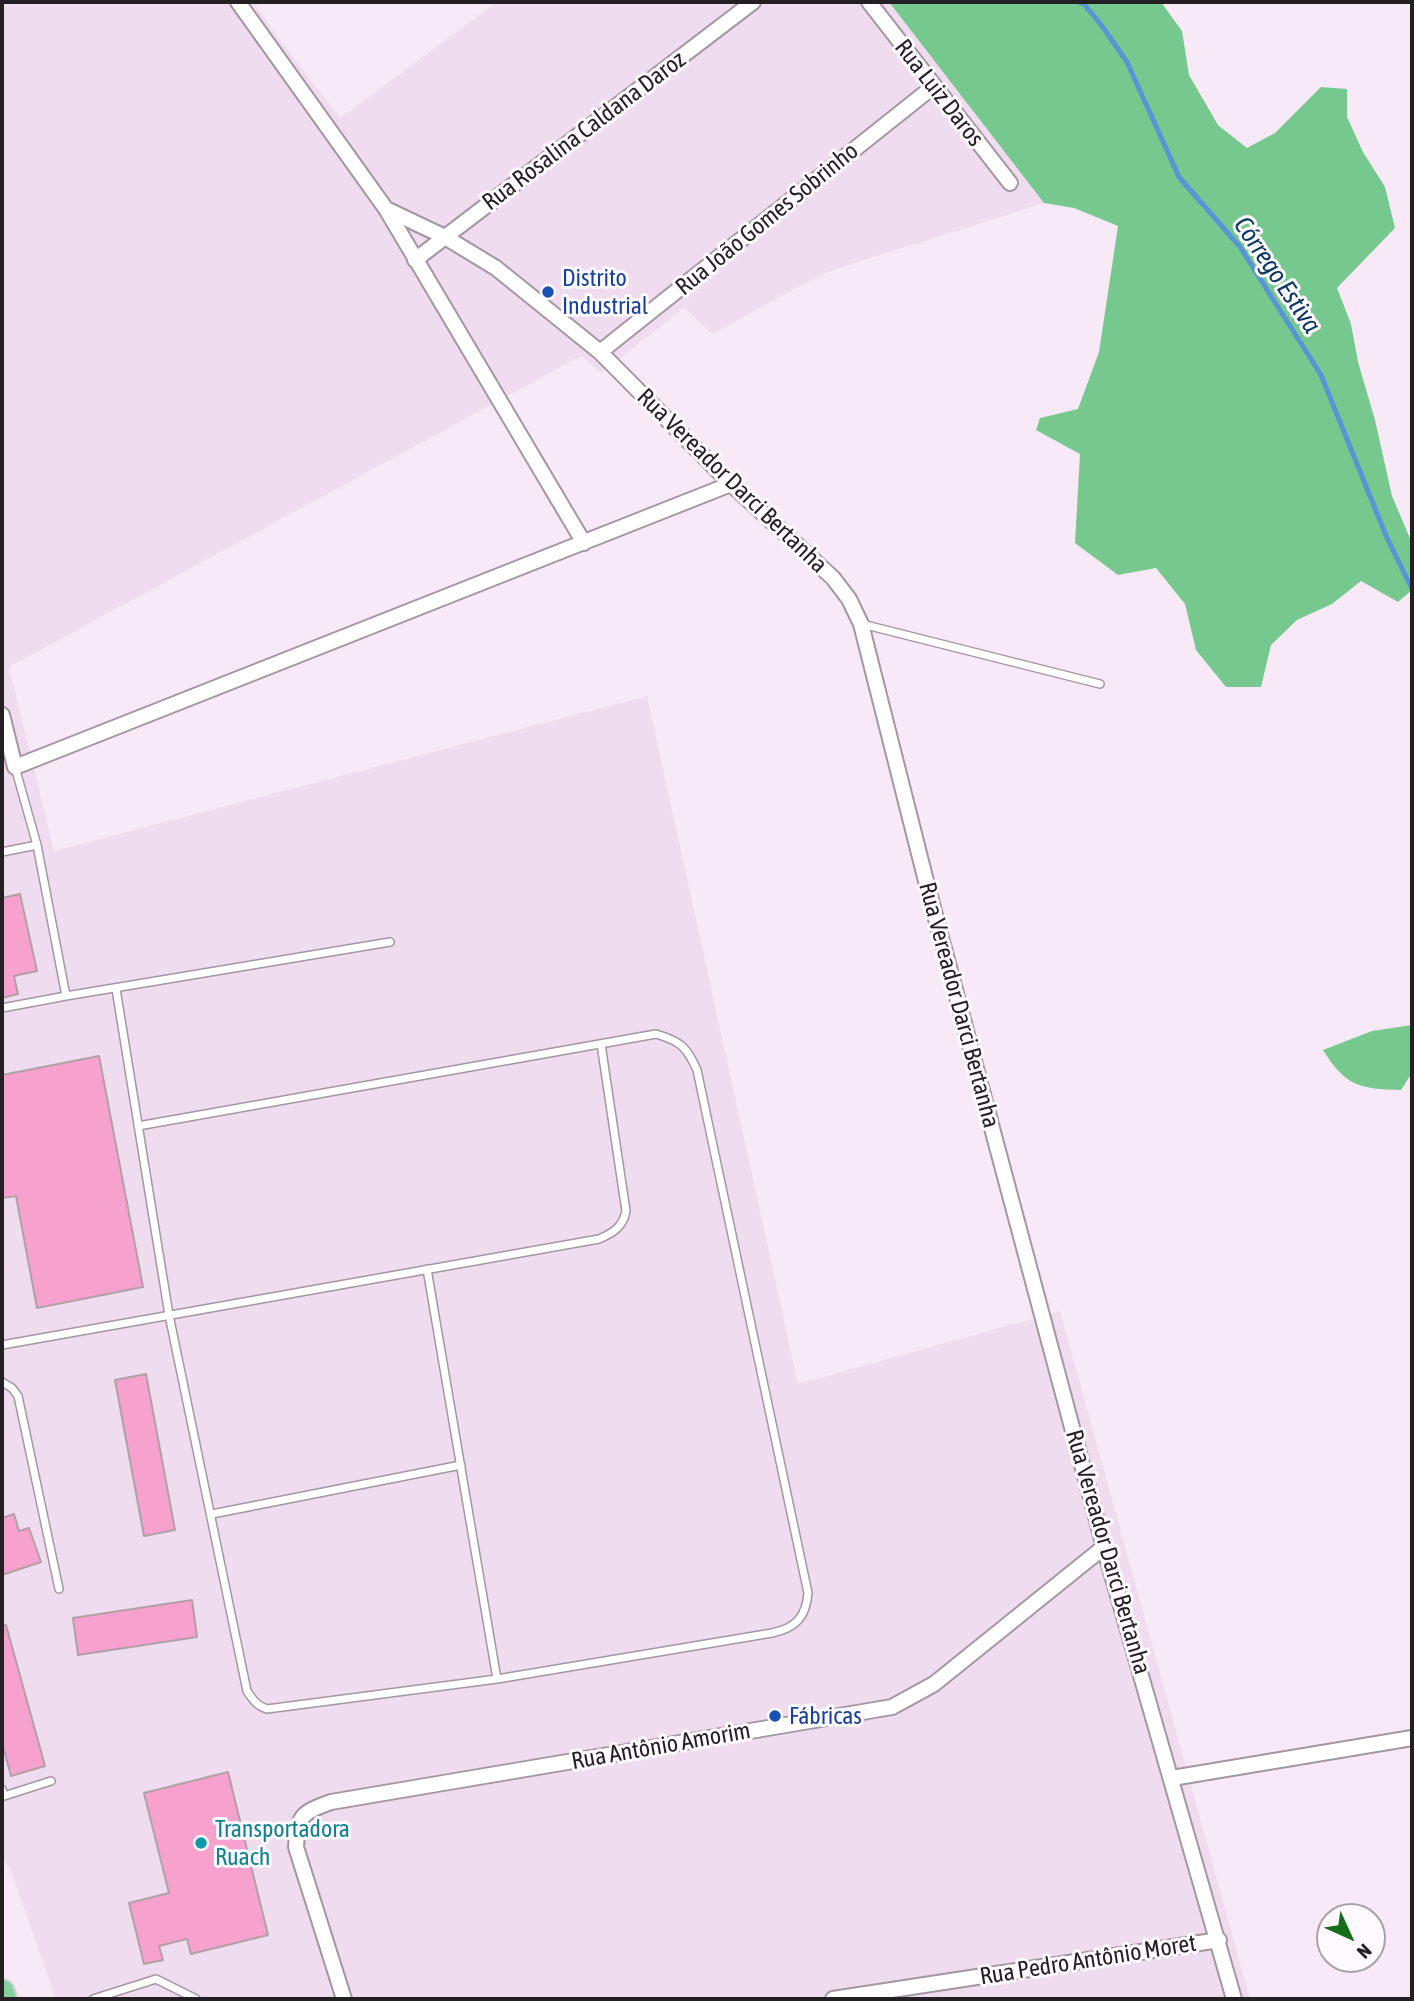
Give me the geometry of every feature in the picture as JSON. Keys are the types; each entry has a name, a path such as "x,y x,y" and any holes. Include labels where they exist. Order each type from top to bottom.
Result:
{"highway":[{"path":"2,1992 4,1999"}],"street":[{"name":"Rua Vereador Darci Bertanha","path":"238,2 386,209 584,542"},
{"name":"Rua Rosalina Caldana Daroz","path":"415,260 753,2"},
{"name":"Rua Luiz Daros","path":"869,2 1010,184"},
{"name":"Rua João Gomes Sobrinho","path":"600,352 934,86"},
{"name":"Rua Vereador Darci Bertanha","path":"386,209 444,237 496,268 600,352 732,484 833,578 849,599 861,624 930,898 1104,1547 1234,1999"},
{"path":"2,715 15,767 732,484"},
{"name":"Rua Antônio Amorim","path":"344,1999 296,1847 298,1824 309,1810 331,1802 892,1707 934,1684 1104,1547"},
{"path":"1172,1778 1412,1738"},
{"name":"Rua Pedro Antônio Moret","path":"833,1999 1219,1940"}],"lane":[{"path":"861,624 1100,684"},
{"path":"15,767 37,845 66,996"},
{"path":"2,852 37,845"},
{"path":"2,1008 390,942"},
{"path":"116,989 138,1126 169,1315 247,1690 260,1707 267,1709 497,1679 786,1630 800,1621 807,1606 808,1593 697,1070 690,1054 676,1039 656,1034 138,1126"},
{"path":"2,1345 599,1239 614,1233 624,1220 626,1211 601,1044"},
{"path":"427,1269 497,1679"},
{"path":"2,1382 18,1396 59,1589"},
{"path":"212,1514 461,1465"},
{"path":"2,1789 4,1796 51,1781"},
{"path":"93,1999 156,1979 196,1999"}],"shaded area":[{"name":"Distrito Industrial","path":"2,2 254,2 340,118 497,2 889,2 1044,203 824,273 712,334 684,308 601,373 581,356 9,667 54,851 647,696 798,1384 1060,1311 1250,1999 56,1999 9,1866 2,1861"}],"green space":[{"path":"889,2 1161,2 1182,31 1189,75 1218,125 1247,148 1275,133 1321,87 1347,89 1347,117 1363,152 1385,187 1395,228 1337,288 1351,324 1392,496 1412,543 1412,590 1398,602 1361,581 1332,604 1297,620 1271,645 1261,687 1226,687 1196,650 1185,604 1156,568 1118,575 1075,543 1080,454 1036,430 1040,418 1078,409 1099,352 1118,226 1074,208 1044,203"},
{"path":"1412,1025 1412,1073 1401,1090 1355,1083 1339,1071 1323,1050 1372,1031"}],"building":[{"path":"20,894 37,971 14,976 18,994 2,998 2,898"},
{"path":"99,1056 143,1287 37,1308 16,1196 2,1198 2,1075"},
{"path":"146,1374 175,1530 144,1536 115,1380"},
{"path":"14,1514 19,1531 29,1528 41,1562 2,1575 2,1518"},
{"path":"192,1600 197,1637 78,1655 73,1618"},
{"path":"6,1625 45,1766 11,1776 2,1743 2,1626"},
{"name":"Transportadora Ruach","path":"228,1772 268,1935 191,1954 187,1939 159,1946 163,1960 144,1964 129,1903 169,1893 144,1793"}],"waterway":[{"name":"Córrego Estiva","path":"1078,2 1084,4 1102,26 1127,62 1179,177 1240,247 1321,375 1387,538 1412,589"}],"place":[{"name":"Distrito Industrial","path":"548,292"},
{"name":"Fábricas","path":"775,1716"},
{"name":"Transportadora Ruach","path":"201,1843"}]}
